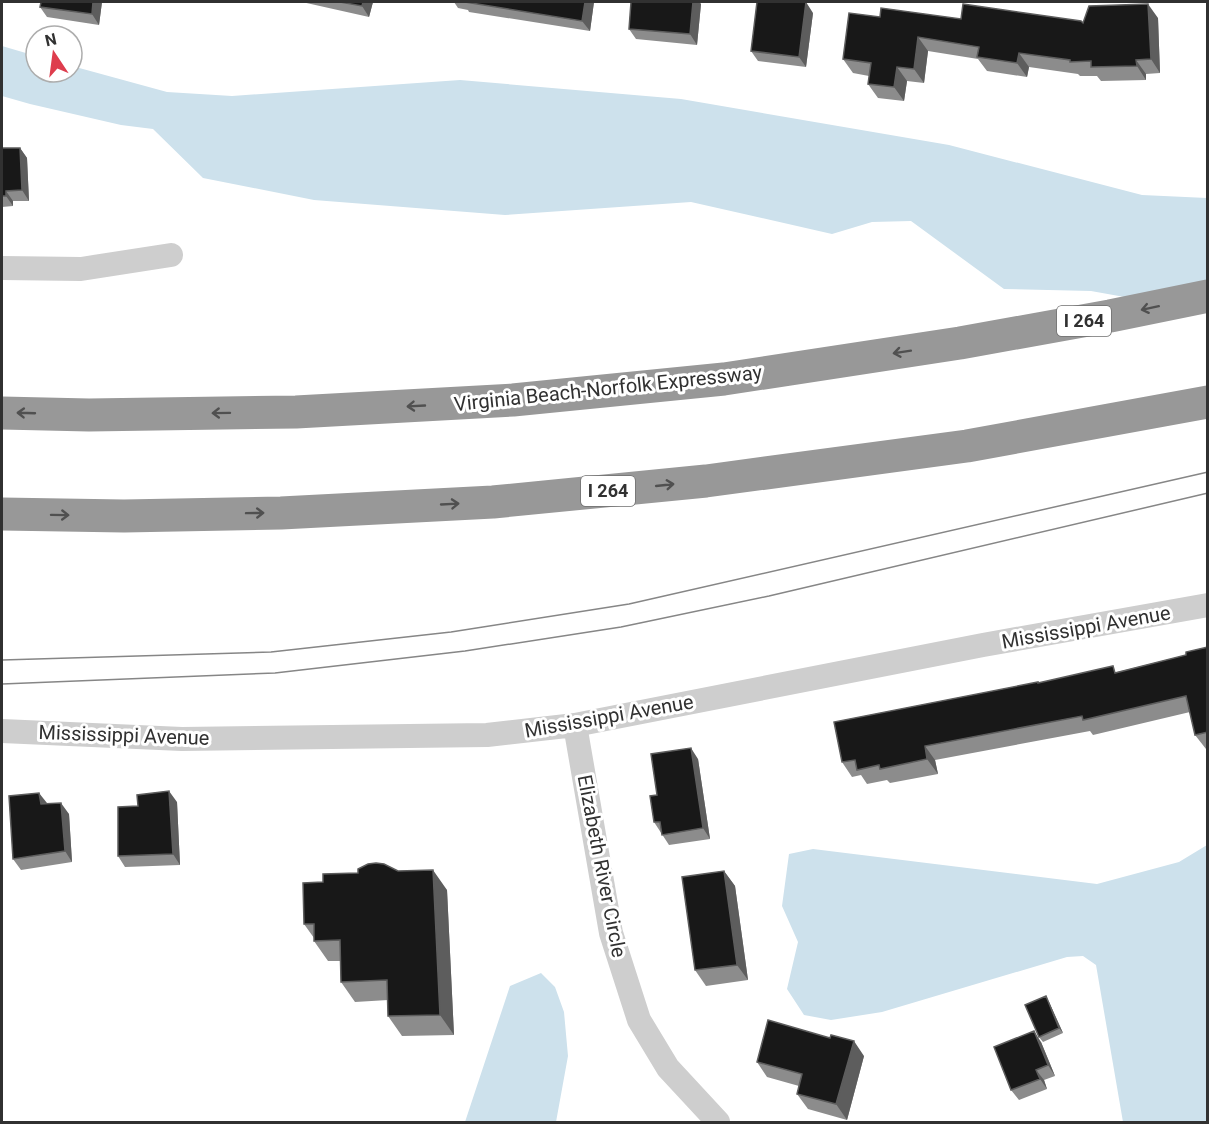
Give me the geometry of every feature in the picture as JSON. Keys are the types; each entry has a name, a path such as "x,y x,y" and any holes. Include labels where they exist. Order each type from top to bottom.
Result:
{"highway":[{"name":"Virginia Beach-Norfolk Expressway","path":"2,413 89,415 285,412 513,400 724,379 960,343 1208,296"},
{"name":"I 264","path":"2,514 124,516 281,513 505,501 706,481 967,446 1208,402"}],"street":[{"path":"2,268 81,269 171,255"},
{"name":"Mississippi Avenue","path":"2,731 182,739 487,735 575,725 982,645 1208,605"},
{"name":"Elizabeth River Circle","path":"575,725 611,933 639,1020 668,1068 718,1122"}],"water":[{"path":"2,46 24,52 24,84 84,84 84,69 167,92 232,96 460,80 681,99 949,145 1142,195 1207,198 1207,304 1158,303 1091,291 1004,289 911,221 872,222 832,234 691,202 505,215 314,200 203,178 153,129 121,125 2,96"},
{"path":"1207,845 1207,1122 1123,1122 1096,965 1083,956 1067,957 882,1012 831,1020 804,1015 787,989 798,942 782,906 789,854 813,849 1097,884 1179,862"},
{"path":"541,973 555,987 564,1012 568,1056 556,1122 465,1122 510,986"}],"building":[{"path":"41,2 93,2 92,14 40,7"},
{"path":"340,2 363,2 362,6"},
{"path":"465,2 585,2 582,21"},
{"path":"631,2 693,2 690,34 629,29"},
{"path":"757,2 806,2 799,57 751,51"},
{"path":"963,4 1083,23 1089,6 1148,4 1151,59 1136,60 1137,66 1091,67 1091,61 1070,62 1070,60 1019,53 1017,63 977,57 979,47 918,37 914,69 897,67 894,87 868,84 871,63 843,59 849,13 880,17 881,8 961,19"},
{"path":"2,148 20,148 22,190 6,191 6,196 2,196"},
{"path":"1208,647 1208,732 1195,735 1186,696 1083,720 1082,716 925,746 927,759 880,769 879,765 857,770 855,760 842,762 834,722 1038,683 1113,666 1115,673"},
{"path":"691,748 703,828 662,835 660,822 654,822 650,796 657,795 651,754"},
{"path":"169,791 173,854 118,856 118,807 138,806 137,795"},
{"path":"39,793 41,804 61,803 65,851 13,859 9,796"},
{"path":"376,863 398,871 433,870 440,1015 388,1016 387,980 341,982 340,940 314,941 314,924 304,924 303,883 323,882 323,874 358,873 358,869"},
{"path":"724,871 737,965 695,970 682,877"},
{"path":"1046,996 1059,1028 1039,1037 1025,1005"},
{"path":"768,1020 830,1038 831,1035 854,1041 836,1104 797,1094 802,1074 757,1062"},
{"path":"1034,1031 1048,1065 1036,1070 1040,1079 1011,1090 994,1047"}],"tram line":[{"path":"2,660 271,652 451,632 629,604 1208,472"},
{"path":"2,684 275,673 465,651 621,627 769,596 1208,493"}]}
